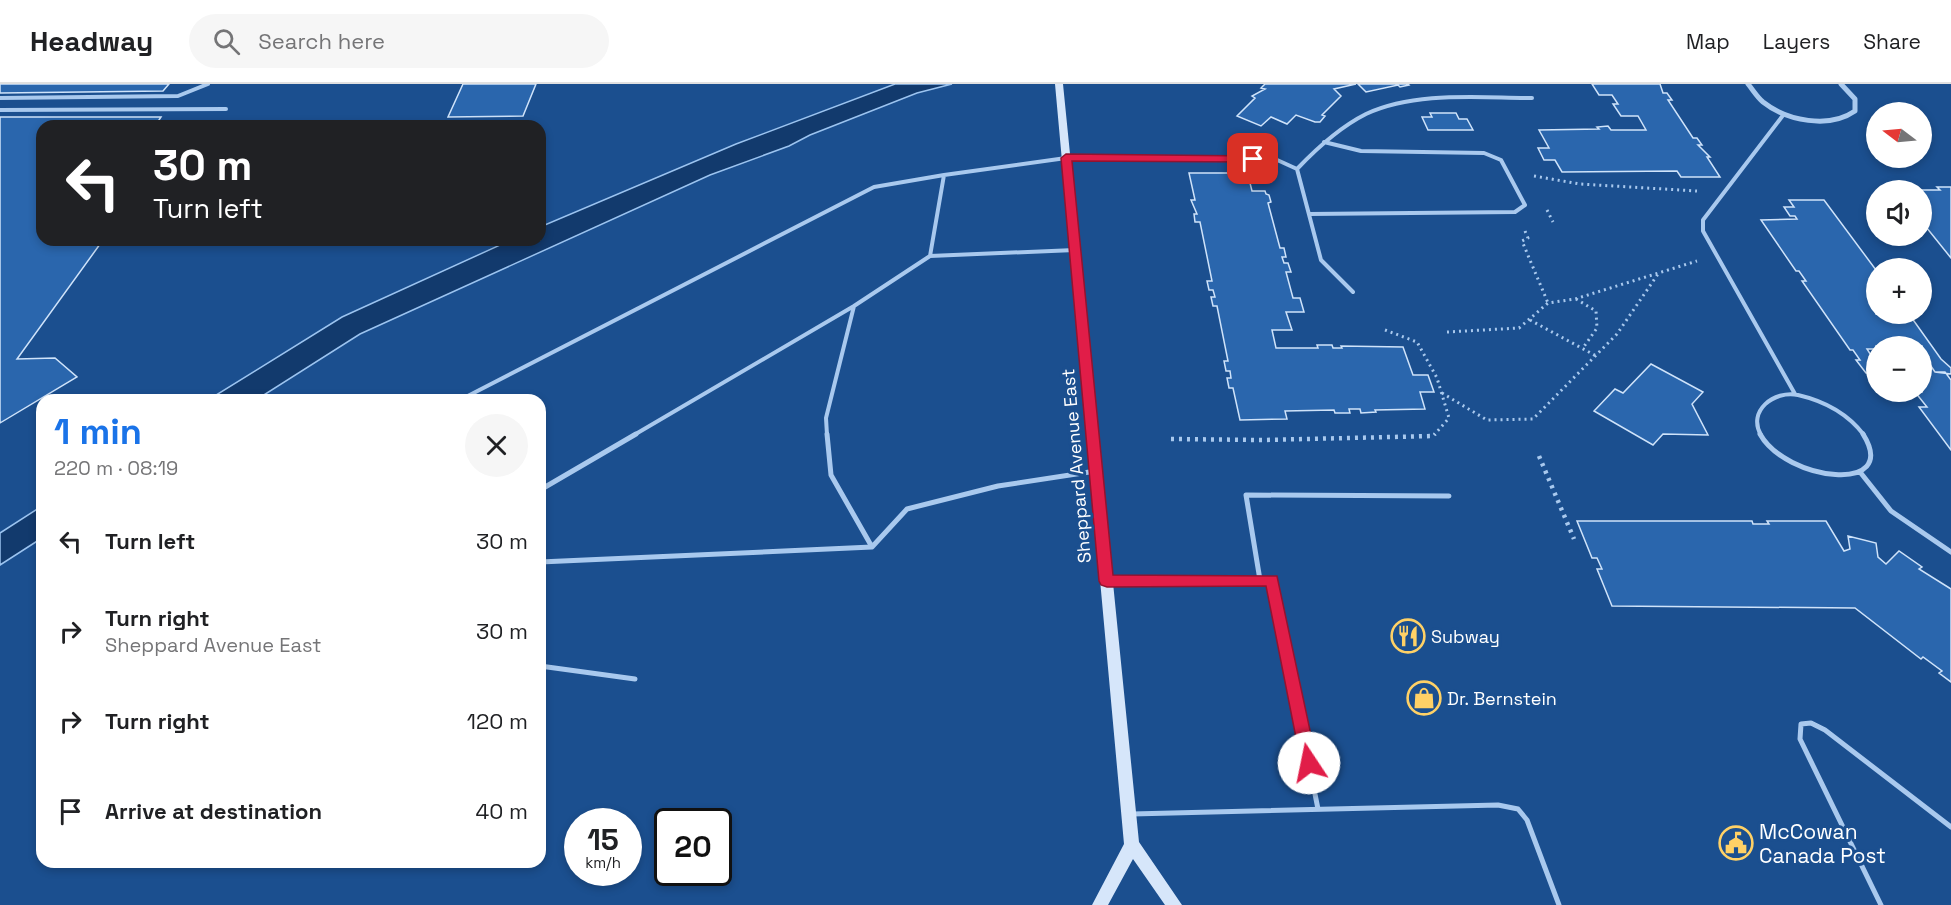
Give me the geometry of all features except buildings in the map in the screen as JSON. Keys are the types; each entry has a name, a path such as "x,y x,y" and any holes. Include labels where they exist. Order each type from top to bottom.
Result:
{"main road":[{"name":"Sheppard Avenue East","path":"1059,84 1132,845 1174,905"},
{"path":"1100,905 1132,845"}],"street":[{"path":"1748,84 1752,94 1764,104 1784,114 1812,122 1829,123 1843,121 1853,116 1857,108 1856,100 1841,84"}],"lane":[{"path":"0,98 178,96 207,84"},
{"path":"1297,169 1324,142 1375,110 1421,100 1532,98"},
{"path":"0,110 226,109"},
{"path":"1784,114 1703,220 1703,231 1795,394"},
{"path":"1308,214 1515,212 1525,205 1502,159 1484,153 1361,151 1324,142"},
{"path":"472,394 874,187 1066,158 1275,159 1297,169"},
{"path":"1297,169 1321,260 1353,292"},
{"path":"930,256 944,175"},
{"path":"546,486 854,306 930,256 1075,250"},
{"path":"854,306 826,418 831,475 872,547"},
{"path":"1795,394 1829,406 1860,427 1868,440 1871,453 1868,464 1860,472 1845,476 1827,476 1789,462 1773,450 1762,436 1757,424 1758,412 1765,403 1795,394"},
{"path":"546,562 872,547 907,510 998,486 1096,471"},
{"path":"1860,472 1891,511 1951,552"},
{"path":"1260,580 1246,495 1449,496"},
{"path":"1107,581 1272,580 1318,809"},
{"path":"546,667 635,679"},
{"path":"1881,905 1800,740 1801,724 1811,723 1825,730 1951,827"},
{"path":"1129,814 1498,805 1518,809 1527,819 1536,838 1558,905"}],"path":[{"path":"1529,175 1580,184 1725,192"},
{"path":"1515,212 1528,238 1522,241 1548,303"},
{"path":"1447,332 1519,328 1548,303 1575,299 1715,254"},
{"path":"1441,393 1487,420 1533,420 1598,357 1642,304 1658,274"},
{"path":"1575,299 1596,311 1597,328 1583,348"},
{"path":"1530,320 1598,357"},
{"path":"1172,439 1262,440 1433,436 1449,418 1437,378 1417,342 1385,330"},
{"path":"1539,456 1574,539"}],"water":[{"path":"895,84 952,84 917,93 810,135 789,146 710,175 360,334 265,394 218,394 342,317 498,246 546,246 546,224 736,144"},
{"path":"36,510 36,542 0,565 0,533"}],"place":[{"name":"Subway","path":"1408,636"},
{"name":"Dr. Bernstein","path":"1424,698"},
{"name":"McCowan Canada Post","path":"1736,843"}],"route":[{"path":"1253,159 1066,158 1107,581 1272,580 1309,763"}]}
